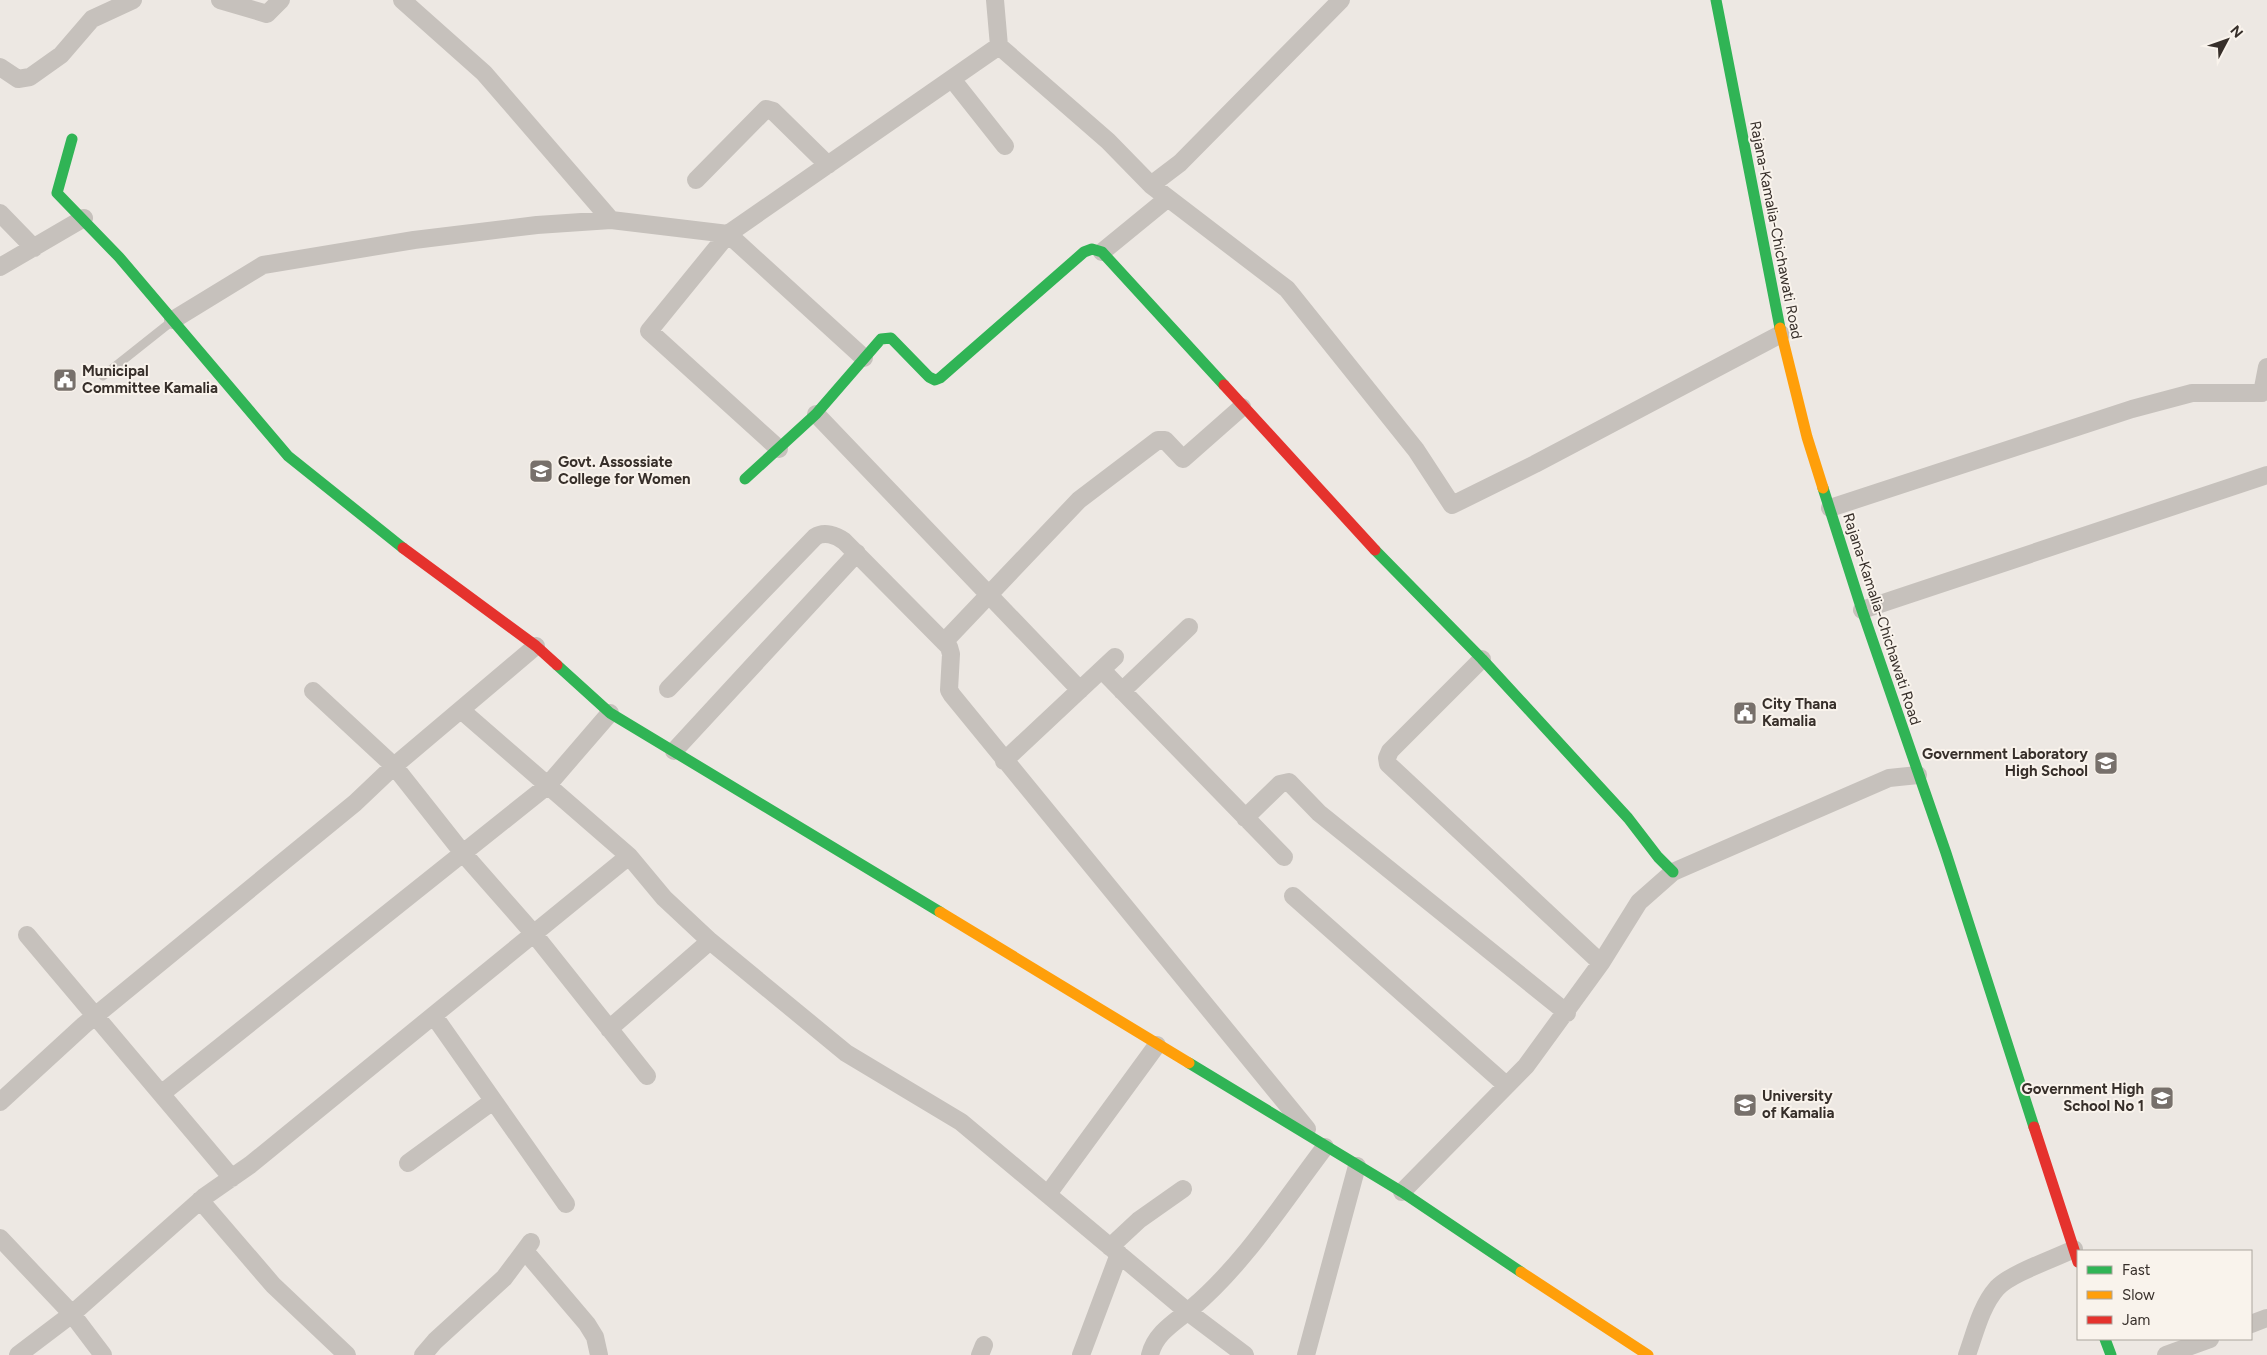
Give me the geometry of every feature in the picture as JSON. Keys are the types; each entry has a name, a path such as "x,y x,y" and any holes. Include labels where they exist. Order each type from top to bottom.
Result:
{"street":[{"path":"0,67 18,78 30,77 61,55 92,19 133,0"},
{"path":"220,0 267,14 281,0"},
{"path":"402,0 484,73 611,220"},
{"path":"995,0 999,46 1108,141 1151,184 1287,289 1416,450 1452,505 1535,464 1781,334"},
{"path":"1151,184 1180,163 1341,0"},
{"name":"Rajana-Kamalia-Chichawati Road","path":"1716,0 1781,334 1807,437 1862,610 1918,774 2076,1256"},
{"path":"778,449 649,331 728,234 999,46"},
{"path":"952,79 1005,146"},
{"path":"696,180 766,109 773,111 828,165"},
{"path":"72,139 57,193 84,218 174,320 260,425 288,456 412,555 536,646 610,713 1321,1145 1402,1192 1464,1232 1598,1325 1648,1355"},
{"path":"1102,252 1168,198"},
{"path":"0,213 34,248"},
{"path":"0,267 84,218"},
{"path":"174,320 264,264 433,238 537,225 611,220 728,234 864,358"},
{"path":"745,479 816,414 881,339 891,338 929,377 935,380 940,378 1084,252 1092,249 1102,252 1407,585 1482,659 1628,818 1658,857 1673,872"},
{"path":"1830,508 2132,409 2192,393 2262,393 2267,367"},
{"path":"944,642 1079,500 1158,440 1165,440 1183,459 1242,406"},
{"path":"816,414 1080,690"},
{"path":"1862,610 2267,475"},
{"path":"668,689 815,537 823,534 837,536 857,553 944,642 951,651 950,692 1004,761 1321,1145"},
{"path":"674,751 857,553"},
{"path":"1122,691 1189,626"},
{"path":"0,1102 96,1016 355,803 394,766 536,646"},
{"path":"1004,761 1115,657"},
{"path":"1482,659 1390,751 1387,758 1388,764 1601,963"},
{"path":"1102,670 1284,857"},
{"path":"313,691 394,766 462,852 534,934 647,1076"},
{"path":"461,710 629,856 664,898 710,941 846,1053 961,1122 1188,1312 1245,1355"},
{"path":"161,1094 547,786 610,713"},
{"path":"1402,1192 1526,1066 1601,963 1639,902 1673,872 1889,778 1918,774"},
{"path":"1245,818 1280,784 1289,782 1319,813 1567,1012"},
{"path":"18,1355 72,1314 200,1200 232,1178 629,856"},
{"path":"1293,896 1506,1085"},
{"path":"27,935 232,1178"},
{"path":"609,1029 710,941"},
{"path":"434,1016 566,1204"},
{"path":"1048,1194 1158,1045"},
{"path":"408,1163 493,1101"},
{"path":"1150,1355 1162,1332 1188,1312 1226,1277 1321,1145"},
{"path":"1306,1355 1357,1166"},
{"path":"1081,1355 1114,1250 1139,1220 1183,1189"},
{"path":"200,1200 273,1285 348,1355"},
{"path":"0,1238 72,1314 103,1355"},
{"path":"423,1355 435,1341 504,1278 528,1247 587,1324 595,1337 599,1355"},
{"path":"1967,1355 1982,1313 1997,1288 2008,1278 2076,1256"},
{"path":"2252,1324 2267,1318"},
{"path":"2105,1340 2111,1355"},
{"path":"2166,1355 2207,1340"}],"lane":[{"path":"103,376 174,320"}],"traffic: fast":[{"path":"1716,0 1780,328"},
{"path":"72,139 57,193 119,257 288,456 403,548"},
{"path":"745,479 816,414 881,339 891,338 929,377 935,380 940,378 1084,252 1092,249 1102,252 1224,385"},
{"path":"1823,488 1862,610 1946,853 2034,1127"},
{"path":"1375,550 1482,659 1628,818 1658,857 1673,872"},
{"path":"557,665 610,713 940,912"},
{"path":"1189,1063 1402,1192 1521,1272"},
{"path":"2105,1340 2111,1355"}],"traffic: slow":[{"path":"1780,328 1807,437 1823,488"},
{"path":"940,912 1189,1063"},
{"path":"1521,1272 1648,1355"}],"traffic: jam":[{"path":"1224,385 1375,550"},
{"path":"403,548 536,646 557,665"},
{"path":"2034,1127 2077,1259"}],"place":[{"name":"Municipal Committee Kamalia","path":"65,380"},
{"name":"Govt. Assossiate College for Women","path":"541,471"},
{"name":"City Thana Kamalia","path":"1745,713"},
{"name":"Government Laboratory High School","path":"2106,763"},
{"name":"Government High School No 1","path":"2162,1098"},
{"name":"University of Kamalia","path":"1745,1105"}]}
